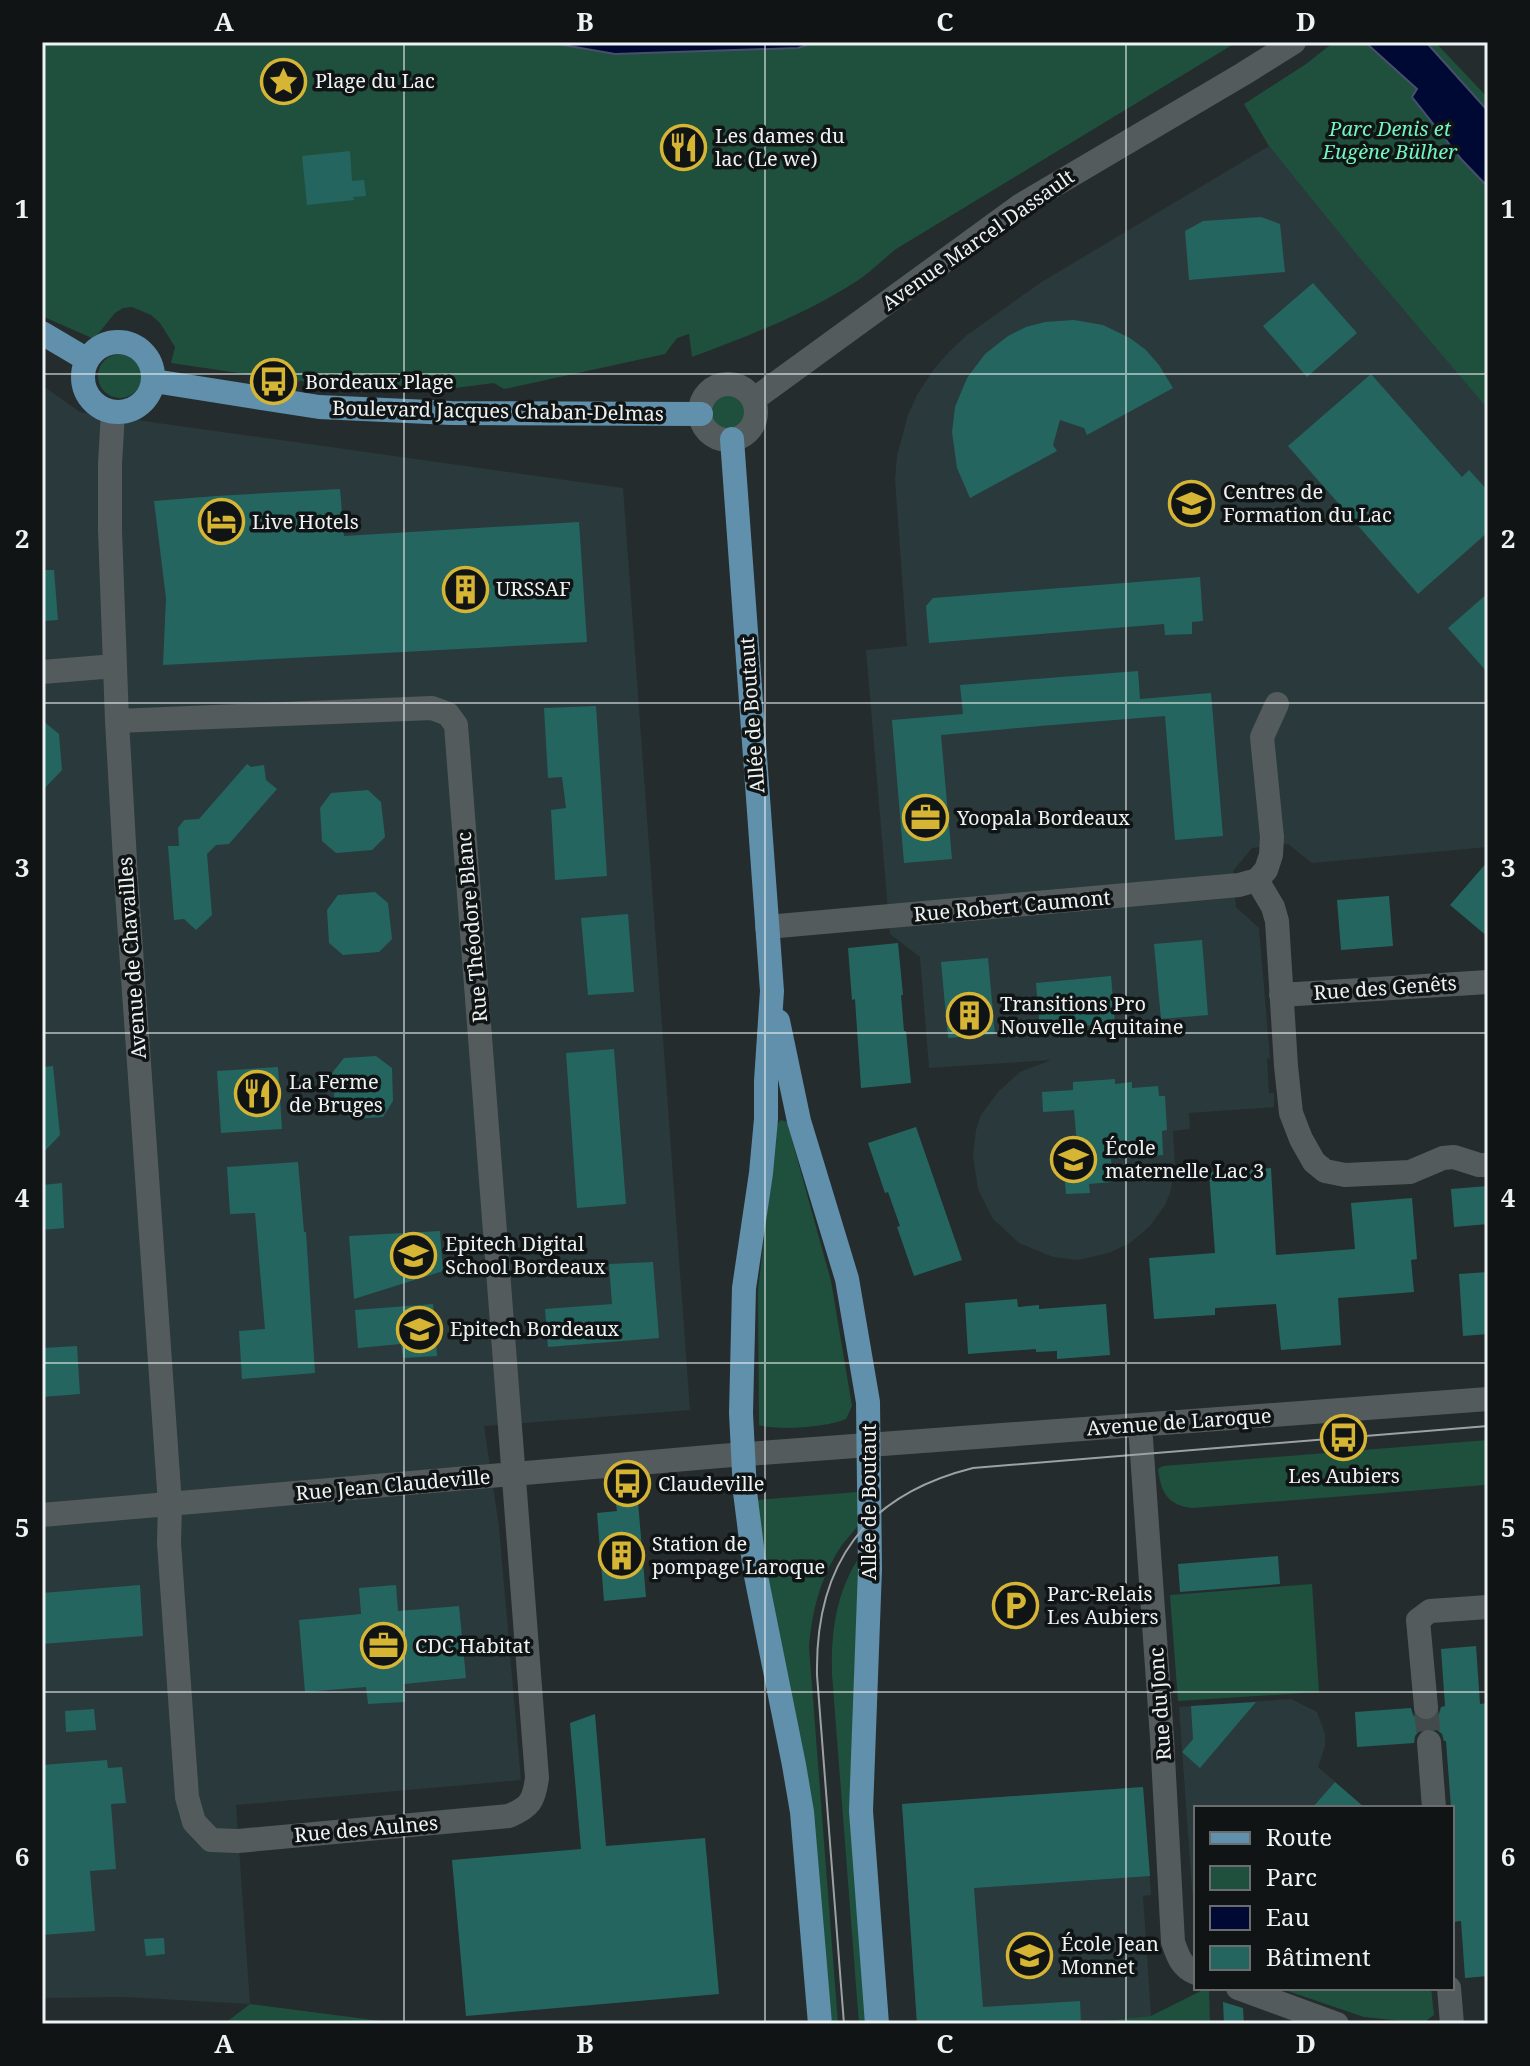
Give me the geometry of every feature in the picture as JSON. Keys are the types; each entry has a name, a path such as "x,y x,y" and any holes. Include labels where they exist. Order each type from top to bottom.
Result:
{"main road":[{"path":"42,333 86,359"},
{"path":"112,341 128,342 143,350 152,364 154,381 150,395 140,405 128,411 113,412 97,406 86,393 82,376 86,359 97,348 112,341"},
{"name":"Boulevard Jacques Chaban-Delmas","path":"154,381 319,407 451,413 701,414"},
{"name":"Allée de Boutaut","path":"732,439 772,991 799,1121 847,1279 868,1402 870,1569 861,1811 877,2024"},
{"name":"Allée de Boutaut","path":"772,991 765,1133 744,1288 740,1404 745,1492 755,1571 802,1812 820,2024"}],"street":[{"name":"Avenue Marcel Dassault","path":"753,400 1021,205 1294,42"},
{"path":"719,384 739,385 753,400 755,422 745,433 732,439 720,438 704,427 701,407 707,394 719,384"},
{"name":"Avenue de Chavailles","path":"113,412 110,530 117,721 170,1504"},
{"path":"42,672 115,666"},
{"path":"1277,704 1262,737 1272,837 1266,870 1257,880 1273,907 1277,921 1293,1120 1314,1162 1325,1171 1345,1175 1410,1172 1434,1160 1454,1157 1488,1165"},
{"name":"Rue Théodore Blanc","path":"117,721 432,708 448,714 456,725 515,1475"},
{"name":"Rue Robert Caumont","path":"767,927 1136,895 1239,885 1257,880"},
{"name":"Rue des Genêts","path":"1281,995 1488,982"},
{"name":"Avenue de Laroque","path":"744,1455 1488,1399"},
{"name":"Rue du Jonc","path":"1140,1425 1173,1942 1179,1960 1194,1972"},
{"name":"Rue Jean Claudeville","path":"42,1515 744,1455"},
{"name":"Rue des Aulnes","path":"170,1504 169,1543 177,1681 187,1797 194,1822 211,1840 238,1841 509,1816 526,1809 535,1794 537,1778 515,1475"},
{"path":"1426,1707 1418,1620 1430,1611 1488,1607"},
{"path":"1429,1742 1434,1806"},
{"path":"1244,1990 1337,2024"},
{"path":"1449,1990 1452,2024"}],"shaded area":[{"path":"1269,146 1488,406 1488,847 1312,863 1288,844 1252,848 1233,871 1236,907 1259,928 1270,1058 1267,1059 1269,1093 1274,1093 1274,1107 1189,1113 1190,1129 1173,1131 1175,1167 1170,1193 1150,1226 1130,1243 1109,1253 1078,1260 1053,1257 1019,1243 993,1219 978,1189 973,1155 981,1115 998,1092 1020,1072 1051,1060 929,1068 920,957 890,934 866,650 907,646 895,479 897,456 917,395 934,369 967,335 1040,283"},
{"path":"42,385 80,412 623,488 690,1410 484,1426 499,1527 521,1780 236,1805 250,2004 125,1997 42,1998"},
{"path":"1291,1699 1317,1712 1325,1734 1325,1746 1318,1767 1363,1806 1194,1806 1194,1917 1179,1707"},
{"name":"École Jean Monnet","path":"1143,1787 1151,1895 1143,1896 1151,2016 1071,2024 917,2024 902,1804"}],"green space":[{"path":"42,42 546,42 615,54 798,48 816,42 1237,42 896,249 838,293 755,332 692,357 689,334 677,338 665,354 504,389 494,383 399,391 280,379 171,363 175,347 160,323 151,315 132,307 115,313 94,339 42,316"},
{"name":"Parc Denis et Eugène Bülher","path":"1334,42 1435,42 1488,98 1488,409 1269,146 1244,104"},
{"path":"120,354 136,360 142,376 136,392 120,398 104,392 98,376 104,360"},
{"path":"729,393 742,398 747,411 742,424 729,429 716,424 711,411 716,398"},
{"path":"781,1120 787,1122 831,1281 852,1406 846,1419 827,1424 778,1428 759,1425 758,1291 777,1124"},
{"path":"1488,1440 1488,1485 1192,1508 1177,1504 1167,1496 1158,1469 1163,1466"},
{"path":"858,1492 859,1523 840,1548 822,1583 809,1647 838,2024 829,2024 757,1500"},
{"path":"860,1556 868,2024 859,2024 832,1674 840,1598"},
{"path":"1312,1584 1319,1692 1178,1701 1170,1595"},
{"path":"1203,1990 1209,1990 1210,2024 1071,2024 1151,2016"},
{"path":"1285,1990 1431,1990 1434,2015 1423,2023 1364,2017"},
{"path":"250,2004 404,2024 224,2024"}],"water":[{"path":"546,42 816,42 798,48 615,54"},
{"path":"1365,42 1426,42 1488,111 1488,187 1462,160 1412,97 1417,89"}],"building":[{"path":"350,151 352,181 364,180 366,196 307,205 302,156"},
{"path":"1261,217 1280,224 1285,272 1189,280 1185,231 1203,221"},
{"path":"1313,283 1357,333 1307,377 1263,326"},
{"path":"1074,320 1103,325 1130,338 1159,365 1173,388 1087,435 1084,428 1060,420 1053,445 1057,451 970,498 957,468 952,432 955,407 967,378 985,354 1008,336 1045,322"},
{"path":"1371,374 1462,477 1469,470 1488,491 1488,532 1418,594 1288,446"},
{"path":"340,489 344,536 579,522 587,642 163,665 166,598 154,501"},
{"path":"42,570 54,570 58,620 42,621"},
{"path":"1200,577 1203,621 1192,622 1192,634 1165,635 1164,624 929,643 926,606 933,598"},
{"path":"1488,593 1488,673 1448,628"},
{"path":"1138,671 1140,699 1211,693 1223,836 1175,840 1165,716 1040,726 941,735 952,859 904,863 892,720 963,714 960,685"},
{"path":"596,706 607,876 555,880 551,810 566,808 562,777 548,778 544,708"},
{"path":"42,720 59,734 62,770 42,791"},
{"path":"247,764 251,767 264,765 266,780 277,789 229,844 216,845 207,854 212,915 196,930 184,919 174,920 168,846 179,846 178,828 184,820 199,819"},
{"path":"368,790 381,802 385,837 372,850 336,853 322,841 320,808 331,793"},
{"path":"1488,861 1488,937 1450,905"},
{"path":"375,892 388,903 392,939 379,952 343,955 329,943 327,910 338,895"},
{"path":"1389,896 1393,946 1341,950 1337,900"},
{"path":"628,914 634,992 588,995 581,918"},
{"path":"1202,940 1208,1015 1161,1019 1154,944"},
{"path":"898,943 911,1083 861,1088 848,948"},
{"name":"Transitions Pro Nouvelle Aquitaine","path":"988,958 995,1034 948,1038 941,962"},
{"path":"1111,976 1115,1023 1040,1030 1036,983"},
{"path":"614,1049 626,1204 577,1208 566,1053"},
{"path":"376,1056 392,1068 393,1101 383,1117 352,1119 335,1106 332,1073 344,1058"},
{"path":"53,1066 60,1135 42,1154 42,1067"},
{"path":"278,1067 282,1129 221,1133 217,1071"},
{"path":"1115,1079 1115,1084 1132,1082 1132,1088 1158,1086 1159,1096 1165,1096 1167,1130 1162,1131 1163,1155 1111,1159 1113,1182 1089,1184 1090,1193 1066,1194 1064,1171 1055,1171 1053,1148 1077,1146 1074,1110 1043,1112 1042,1092 1073,1090 1073,1082"},
{"path":"916,1127 962,1260 914,1276 897,1227 900,1226 868,1143"},
{"path":"298,1162 315,1373 242,1379 239,1331 265,1329 255,1213 230,1214 227,1167"},
{"path":"1271,1168 1276,1255 1355,1249 1351,1203 1412,1198 1417,1259 1411,1260 1414,1292 1338,1298 1341,1345 1281,1350 1276,1304 1215,1308 1215,1315 1154,1319 1149,1258 1215,1253 1209,1172"},
{"path":"62,1183 64,1228 42,1230 42,1185"},
{"path":"1488,1186 1488,1224 1454,1227 1451,1189"},
{"path":"440,1231 443,1271 354,1299 349,1236"},
{"path":"653,1262 659,1338 548,1347 545,1309 612,1304 609,1264"},
{"path":"1488,1272 1488,1334 1463,1336 1459,1274"},
{"path":"1017,1299 1018,1307 1039,1305 1039,1309 1106,1304 1110,1355 1057,1359 1057,1351 1036,1352 1036,1349 968,1354 965,1303"},
{"path":"433,1304 437,1356 403,1358 401,1344 358,1348 355,1310"},
{"path":"77,1346 80,1394 42,1397 42,1348"},
{"name":"Station de pompage Laroque","path":"637,1490 646,1597 604,1601 597,1513 617,1511 614,1492"},
{"path":"1278,1556 1280,1584 1180,1592 1178,1564"},
{"path":"140,1585 143,1636 42,1644 42,1593"},
{"path":"396,1585 398,1611 459,1606 466,1678 404,1684 405,1702 368,1704 366,1687 305,1692 299,1620 361,1614 359,1588"},
{"path":"1476,1646 1480,1704 1488,1703 1488,1787 1485,1788 1488,1976 1465,1978 1461,1921 1454,1922 1454,1806 1451,1806 1446,1741 1442,1734 1429,1727 1420,1730 1414,1743 1357,1747 1355,1712 1411,1708 1419,1720 1434,1720 1441,1707 1445,1706 1441,1649"},
{"path":"1256,1702 1200,1768 1182,1752 1193,1739 1191,1706"},
{"path":"94,1709 96,1730 66,1732 65,1711"},
{"path":"595,1714 606,1846 705,1838 719,1994 466,2016 452,1860 581,1849 570,1723"},
{"path":"107,1760 108,1768 122,1767 126,1803 111,1804 116,1869 90,1871 95,1931 42,1935 42,1765"},
{"path":"1335,1782 1363,1806 1314,1806"},
{"path":"1143,1787 1150,1876 974,1888 983,2007 1080,2001 1081,2023 917,2024 902,1804"},
{"path":"164,1938 165,1954 146,1956 144,1939"},
{"path":"1223,2002 1243,2008 1244,2024 1224,2024"}],"tunnel":[{"path":"1426,1707 1429,1742"}],"tram line":[{"path":"844,2024 817,1675 819,1635 825,1600 837,1568 854,1540 876,1516 903,1496 935,1480 973,1468 1488,1426"}],"place":[{"name":"Plage du Lac","path":"284,81"},
{"name":"Les dames du lac (Le we)","path":"684,147"},
{"name":"Bordeaux Plage","path":"274,382"},
{"name":"Centres de Formation du Lac","path":"1192,503"},
{"name":"Live Hotels","path":"221,522"},
{"name":"URSSAF","path":"465,589"},
{"name":"Yoopala Bordeaux","path":"926,818"},
{"name":"Transitions Pro Nouvelle Aquitaine","path":"969,1015"},
{"name":"La Ferme de Bruges","path":"258,1093"},
{"name":"École maternelle Lac 3","path":"1074,1160"},
{"name":"Epitech Digital School Bordeaux","path":"414,1255"},
{"name":"Epitech Bordeaux","path":"419,1329"},
{"name":"Les Aubiers","path":"1344,1437"},
{"name":"Claudeville","path":"627,1484"},
{"name":"Station de pompage Laroque","path":"621,1555"},
{"name":"Parc-Relais Les Aubiers","path":"1016,1606"},
{"name":"CDC Habitat","path":"384,1646"},
{"name":"École Jean Monnet","path":"1030,1956"}]}
